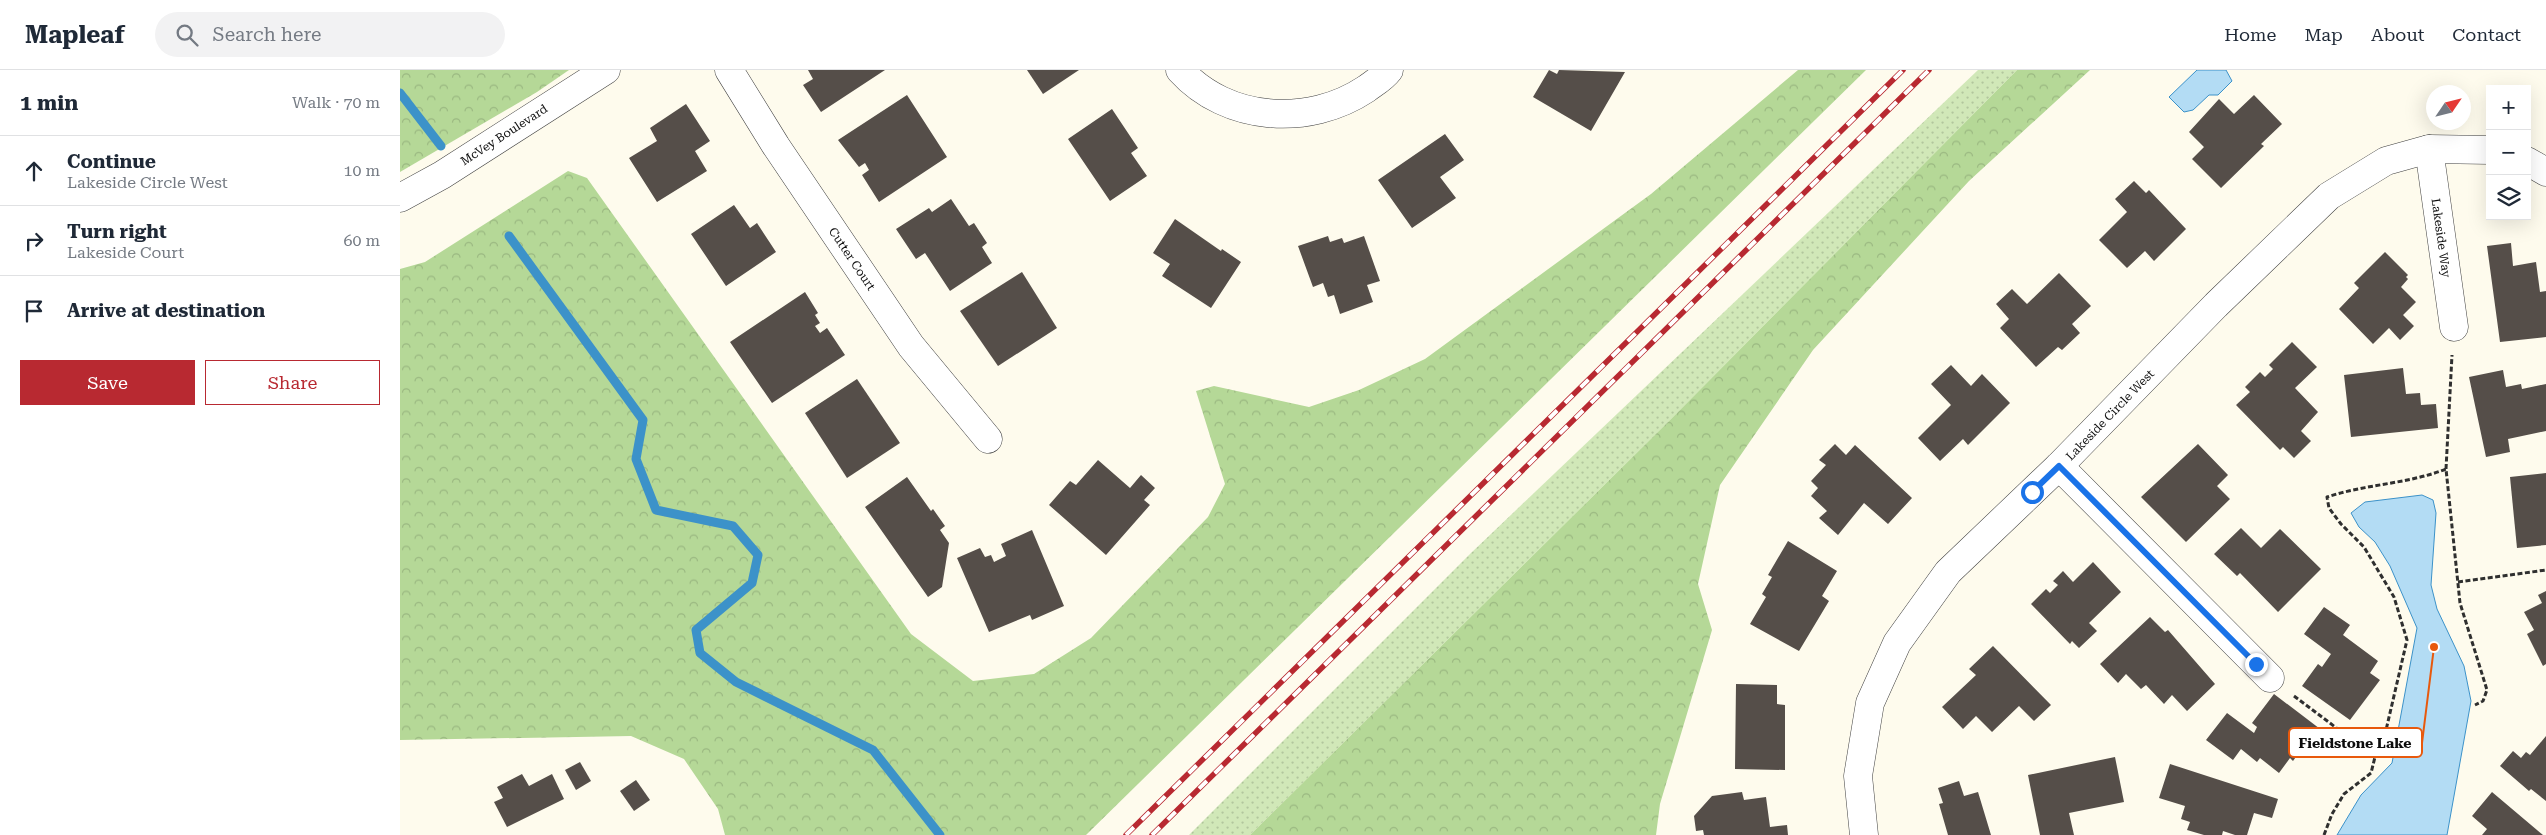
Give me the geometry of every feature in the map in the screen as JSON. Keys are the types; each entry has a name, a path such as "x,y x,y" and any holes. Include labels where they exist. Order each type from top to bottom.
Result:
{"street":[{"name":"McVey Boulevard","path":"400,198 442,175 606,70"},
{"name":"Cutter Court","path":"728,70 776,146 911,346 988,439"},
{"path":"1180,70 1189,80 1227,103 1265,114 1310,113 1347,102 1384,77 1389,70"},
{"name":"Lakeside Circle West","path":"1864,835 1858,776 1870,703 1897,643 1948,572 2059,466 2216,305 2329,196 2386,161 2428,149 2486,150"},
{"name":"Lakeside Way","path":"2428,149 2454,327"},
{"path":"2531,163 2546,172"},
{"path":"2059,466 2270,678"}],"path":[{"path":"2454,327 2446,469 2460,603 2487,690 2483,701 2475,705"},
{"path":"2324,835 2332,814 2344,794 2371,773 2375,758 2383,743 2407,640 2394,597 2364,547 2341,524 2329,508 2327,497 2348,490 2424,478 2446,469"},
{"path":"2458,582 2546,570"},
{"path":"2270,678 2375,758"}],"green space":[{"path":"400,70 569,70 537,92 400,172"},
{"path":"1798,70 1866,70 1086,835 725,835 718,809 684,759 631,736 400,740 400,269 425,262 568,171 587,178 911,634 973,681 1034,674 1091,638 1208,517 1225,484 1196,391 1214,386 1309,407 1359,390 1425,359 1651,194"},
{"path":"1978,70 2017,70 1671,419 1250,835 1189,835 1471,553"},
{"path":"2017,70 2090,70 1969,181 1813,350 1720,485 1698,584 1712,630 1660,804 1656,835 1250,835 1671,419"}],"water":[{"path":"2197,70 2226,70 2232,81 2218,95 2209,95 2193,110 2184,112 2169,97"},
{"path":"2422,495 2433,500 2436,513 2431,585 2437,609 2464,666 2471,701 2447,835 2337,835 2361,795 2392,763 2417,628 2390,566 2375,542 2359,527 2351,513 2365,502"}],"building":[{"path":"808,70 885,70 821,112 803,85 813,79"},
{"path":"1027,70 1079,70 1043,94"},
{"path":"1549,70 1557,74 1559,70 1625,72 1591,131 1533,97"},
{"path":"907,95 947,157 879,202 862,175 869,170 865,163 859,167 838,140"},
{"path":"2254,95 2282,124 2261,144 2264,146 2221,188 2192,159 2204,147 2189,132 2219,99 2234,114"},
{"path":"686,104 710,141 695,151 707,171 657,202 629,158 657,141 650,128"},
{"path":"1112,109 1138,148 1131,153 1147,176 1110,201 1068,139"},
{"path":"1445,134 1464,160 1440,177 1456,198 1412,228 1378,180"},
{"path":"2134,181 2146,193 2149,190 2186,229 2154,261 2145,251 2127,268 2099,240 2127,212 2115,199"},
{"path":"951,199 969,226 974,223 987,243 982,247 992,263 950,291 925,253 916,259 896,229 929,208 932,212"},
{"path":"734,205 750,228 757,223 776,252 726,286 691,234"},
{"path":"1175,219 1221,251 1222,249 1241,262 1211,308 1162,276 1170,264 1153,253"},
{"path":"1328,236 1330,242 1342,238 1344,243 1364,236 1380,281 1367,285 1373,302 1340,314 1334,295 1328,297 1323,283 1313,287 1298,246"},
{"path":"2511,243 2513,266 2536,262 2540,292 2546,291 2546,337 2500,342 2487,246"},
{"path":"2385,252 2408,275 2406,277 2408,279 2401,287 2416,302 2403,315 2414,326 2400,340 2389,328 2373,344 2339,309 2359,288 2354,283"},
{"path":"1022,272 1057,328 998,366 960,311"},
{"path":"2059,273 2091,306 2072,324 2080,333 2062,350 2058,347 2036,367 2000,328 2009,319 1996,304 2012,289 2027,304"},
{"path":"805,292 818,313 815,315 820,323 815,326 820,333 827,328 845,355 772,403 730,342"},
{"path":"2292,342 2317,367 2295,388 2318,412 2301,431 2311,441 2294,458 2283,447 2280,450 2236,405 2250,392 2245,387 2260,372 2265,377 2273,369 2269,365"},
{"path":"1951,365 1971,386 1982,374 2010,403 1968,445 1963,439 1940,461 1918,438 1951,405 1931,384"},
{"path":"2403,368 2406,394 2420,393 2421,405 2436,404 2438,428 2351,437 2344,375"},
{"path":"2503,370 2506,387 2521,384 2522,389 2546,384 2546,431 2508,439 2510,452 2486,457 2469,377"},
{"path":"857,379 900,443 847,478 805,413"},
{"path":"1835,444 1846,455 1855,445 1912,498 1888,524 1864,503 1838,535 1819,518 1827,511 1811,496 1818,488 1811,481 1826,465 1819,460"},
{"path":"2198,444 2228,475 2217,486 2230,499 2186,542 2141,497"},
{"path":"1098,460 1130,488 1141,475 1155,488 1144,500 1150,505 1106,555 1049,505 1070,481 1076,485"},
{"path":"2546,473 2546,545 2517,548 2510,477"},
{"path":"907,477 931,511 933,509 945,526 940,530 949,543 942,587 928,597 865,507"},
{"path":"2241,528 2261,548 2280,529 2321,569 2278,612 2240,573 2237,576 2214,554"},
{"path":"1032,530 1064,606 1032,620 1030,615 989,632 957,558 980,548 985,557 991,555 994,562 1006,556 1001,544"},
{"path":"1788,541 1837,571 1822,596 1829,601 1799,651 1750,624 1766,597 1762,594 1772,577 1768,575"},
{"path":"2093,562 2121,592 2089,623 2097,631 2079,648 2072,641 2070,644 2031,604 2046,589 2050,593 2058,585 2053,581 2063,571 2073,582"},
{"path":"2546,591 2546,664 2543,666 2527,634 2534,630 2524,612 2542,603 2538,595"},
{"path":"2324,607 2350,625 2343,635 2378,661 2370,673 2380,680 2350,720 2302,686 2318,664 2322,667 2331,654 2304,634"},
{"path":"2150,617 2165,632 2168,630 2215,684 2187,711 2172,695 2164,704 2146,685 2141,689 2126,674 2118,683 2100,664"},
{"path":"1993,646 2051,705 2034,721 2019,706 1992,732 1976,716 1963,729 1942,707 1976,675 1969,669"},
{"path":"1736,684 1777,685 1777,704 1785,705 1785,770 1735,769"},
{"path":"2274,694 2328,735 2312,754 2303,747 2293,761 2290,758 2279,773 2260,758 2257,762 2241,749 2233,760 2206,740 2227,713 2254,733 2257,727 2252,723"},
{"path":"2546,736 2546,801 2531,789 2529,791 2500,766 2513,751 2521,758 2526,752 2530,755"},
{"path":"2115,757 2124,802 2069,813 2074,835 2040,835 2028,775"},
{"path":"580,762 591,781 576,790 565,770"},
{"path":"2170,764 2278,799 2272,818 2254,813 2247,835 2235,835 2223,831 2222,835 2204,835 2187,830 2190,822 2181,819 2185,806 2159,798"},
{"path":"522,774 529,786 552,774 564,799 507,827 494,802 503,798 497,787"},
{"path":"636,780 650,800 634,811 620,791"},
{"path":"1959,781 1964,796 1978,792 1991,835 1948,835 1939,804 1943,803 1938,788"},
{"path":"1742,792 1744,800 1766,797 1770,827 1787,825 1788,835 1704,835 1703,830 1696,831 1694,816 1712,796"},
{"path":"2492,792 2543,835 2482,835 2487,829 2472,816"}],"waterway":[{"path":"400,93 441,146"},
{"path":"509,236 643,420 636,459 656,510 733,526 758,555 752,583 696,630 700,653 736,682 873,750 940,835"}],"railway":[{"path":"1126,835 1903,70"},
{"path":"1152,835 1929,70"}],"place":[{"name":"Fieldstone Lake","path":"2434,647"}],"route":[{"path":"2032,492 2059,466 2256,664"}]}
